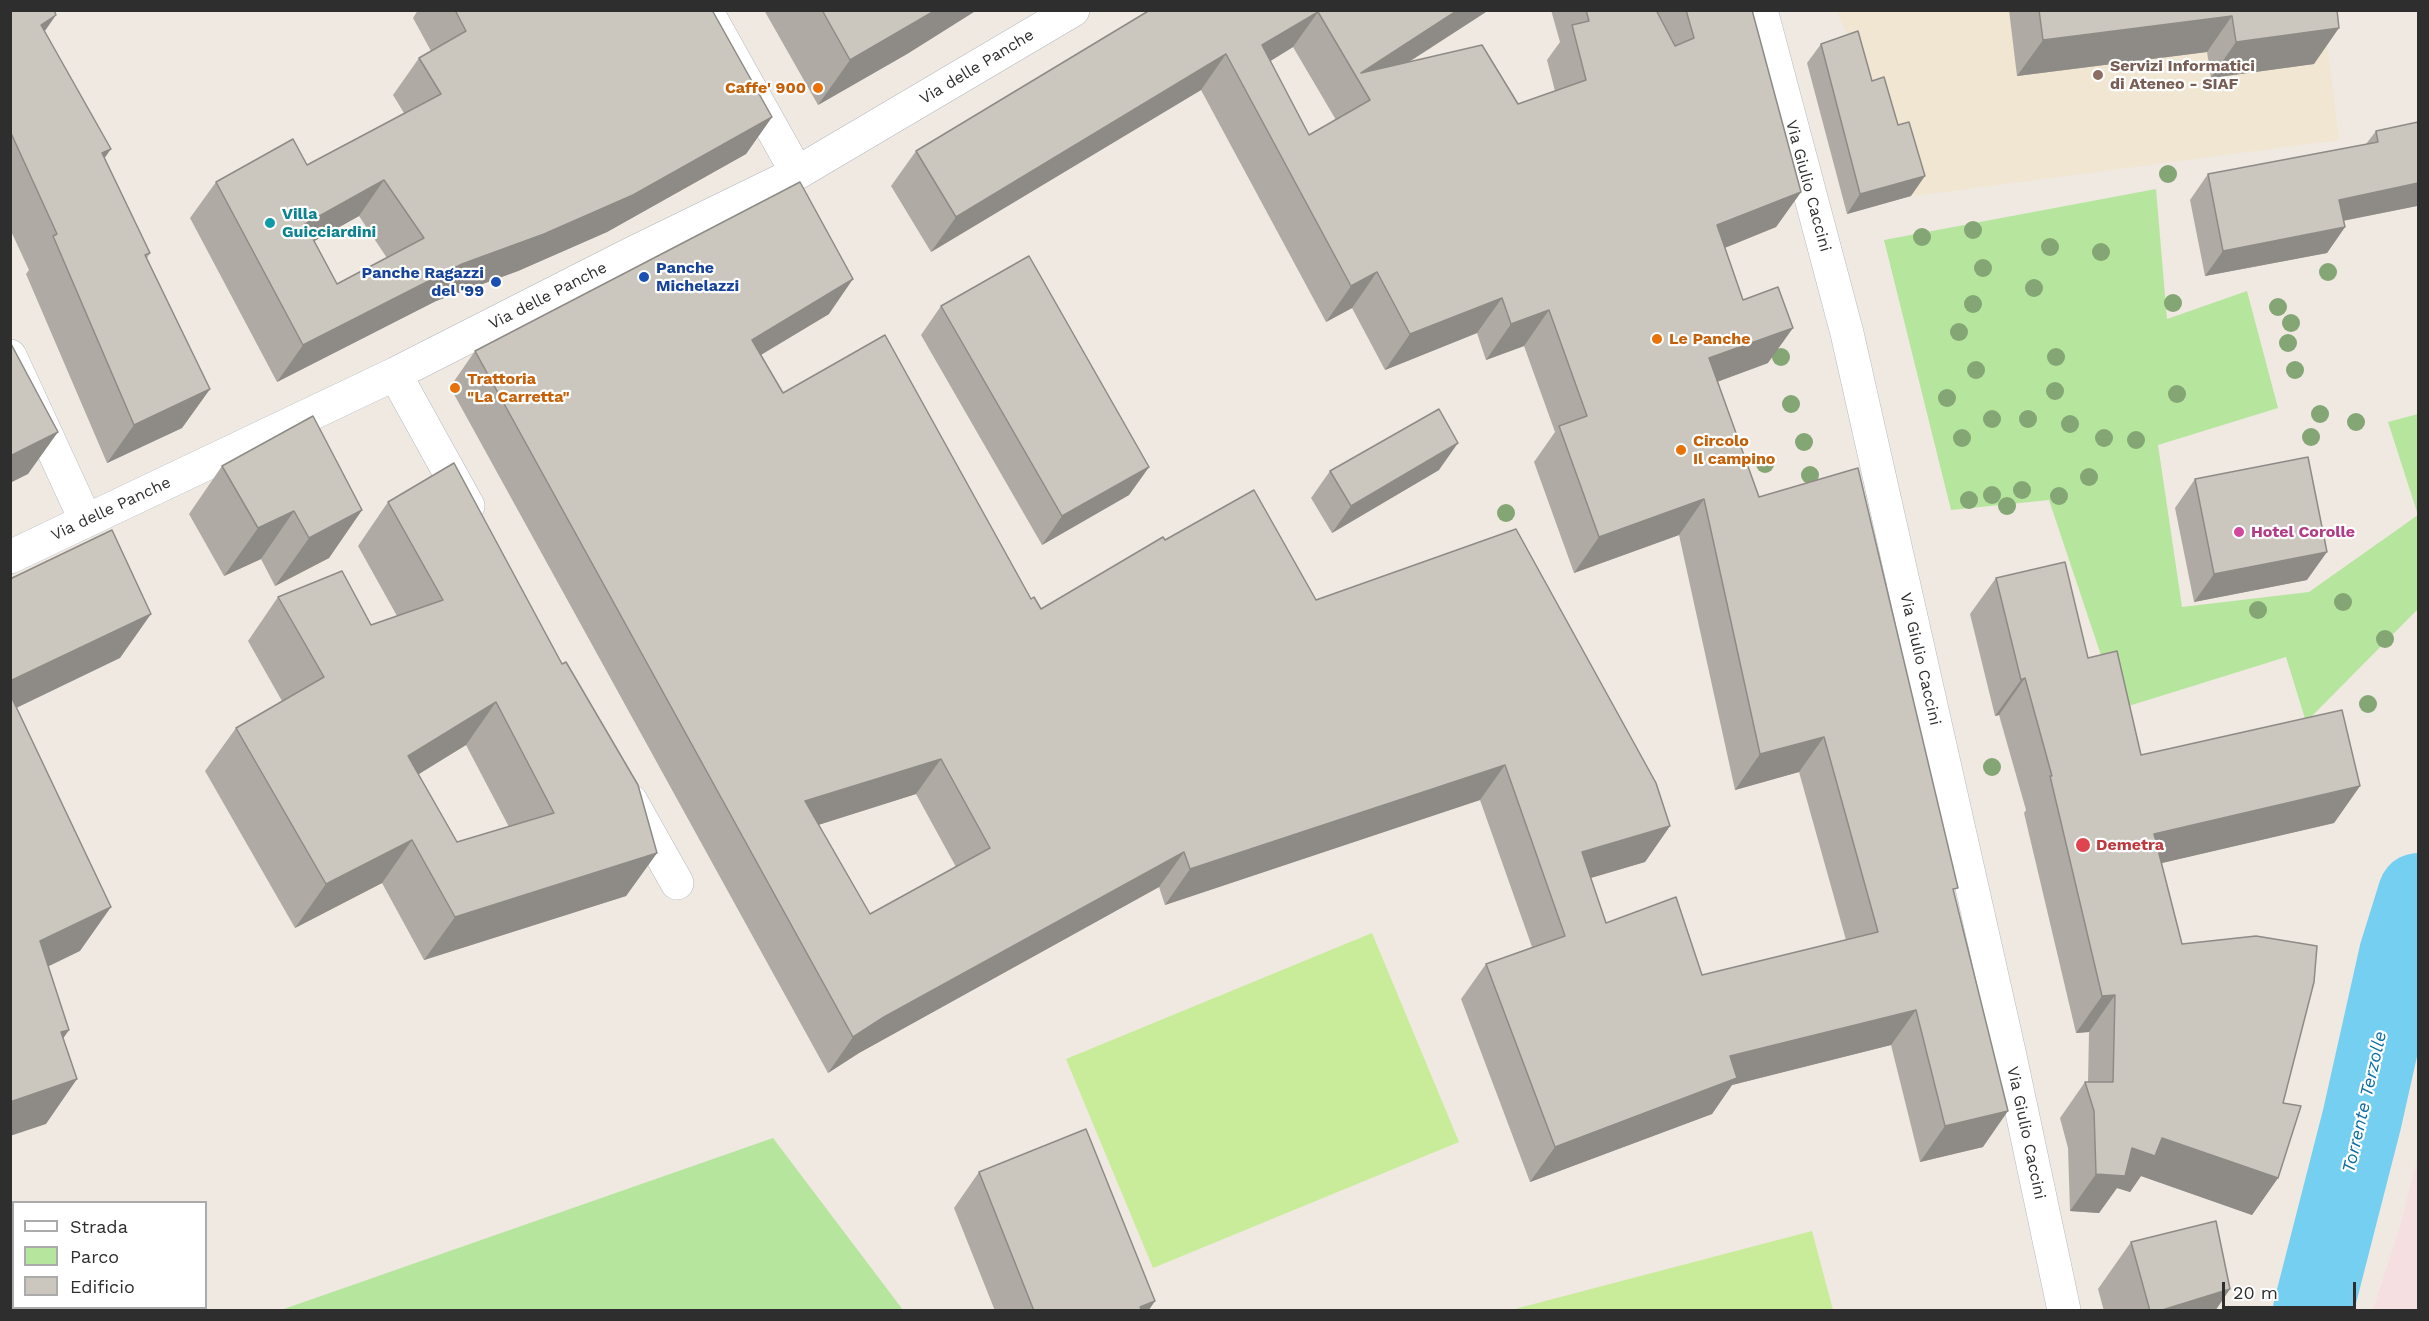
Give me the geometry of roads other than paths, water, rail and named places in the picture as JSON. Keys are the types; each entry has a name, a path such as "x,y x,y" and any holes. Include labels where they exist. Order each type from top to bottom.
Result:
{"street":[{"path":"706,10 797,173"},
{"name":"Via delle Panche","path":"10,557 395,374 797,173 1073,10"},
{"name":"Via Giulio Caccini","path":"1761,10 1844,321 2008,1045 2064,1311"},
{"path":"10,356 87,521"},
{"path":"395,374 481,529"},
{"path":"619,779 677,883"}],"waterway":[{"name":"Torrente Terzolle","path":"2313,1310 2362,1119 2399,954 2418,893"}],"place":[{"name":"Servizi Informatici di Ateneo - SIAF","path":"2098,75"},
{"name":"Caffe' 900","path":"818,88"},
{"name":"Villa Guicciardini","path":"270,223"},
{"name":"Panche Michelazzi","path":"644,277"},
{"name":"Panche Ragazzi del '99","path":"496,282"},
{"name":"Le Panche","path":"1657,339"},
{"name":"Trattoria \"La Carretta\"","path":"455,388"},
{"name":"Circolo Il campino","path":"1681,450"},
{"name":"Hotel Corolle","path":"2239,532"},
{"name":"Demetra","path":"2083,845"}]}
